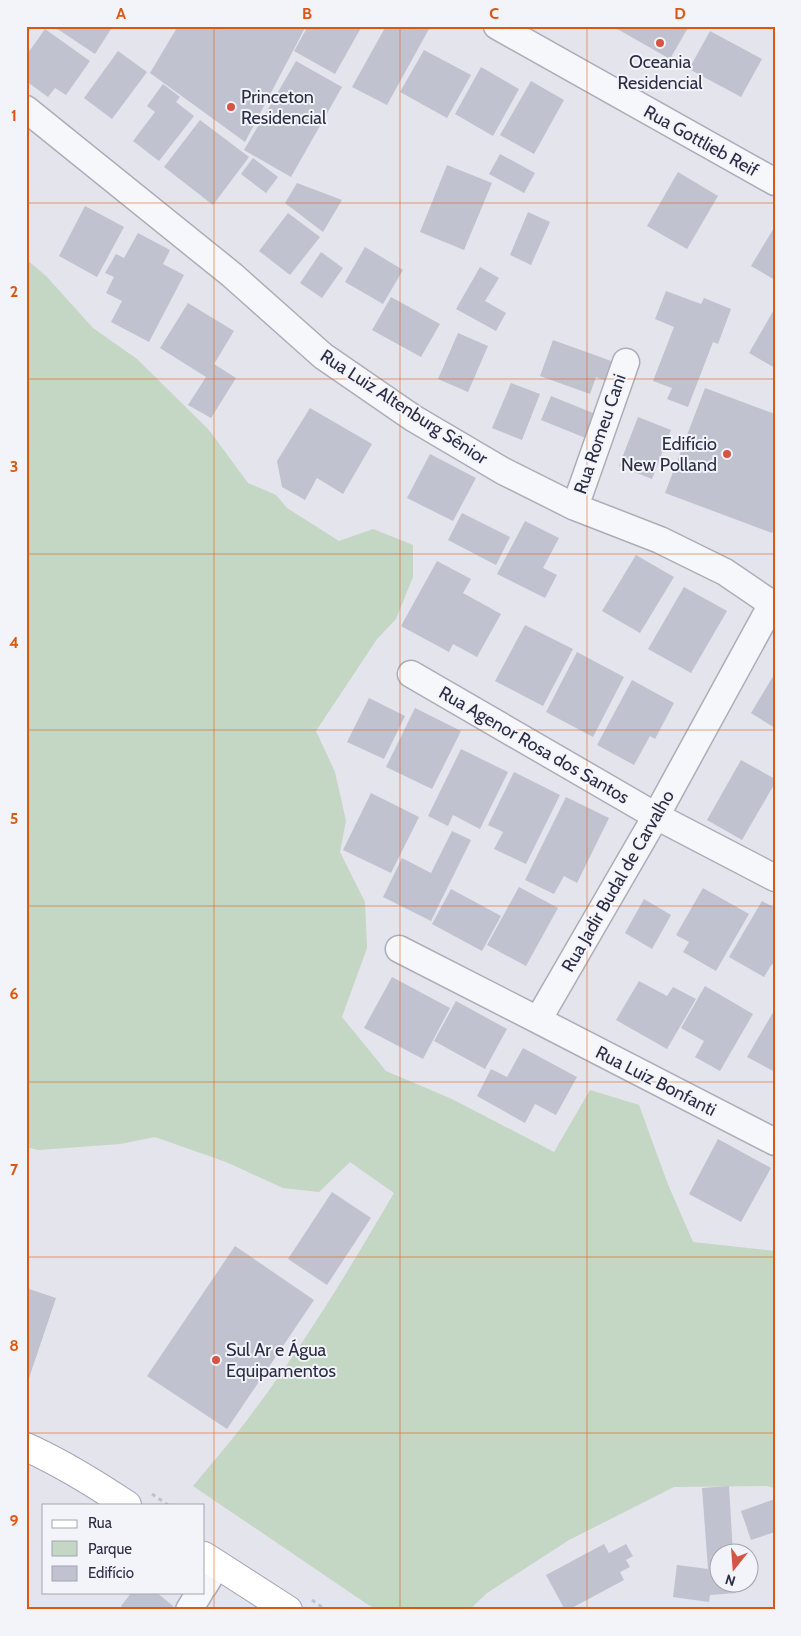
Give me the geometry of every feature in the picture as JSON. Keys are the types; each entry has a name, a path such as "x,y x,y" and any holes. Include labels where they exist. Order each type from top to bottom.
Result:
{"main road":[{"path":"26,1447 88,1479 126,1504"},
{"path":"208,1569 288,1610"}],"street":[{"name":"Rua Gottlieb Reif","path":"497,26 775,182"},
{"name":"Rua Luiz Altenburg Sênior","path":"26,109 232,275 323,356 413,418 503,471 575,507 660,540 725,572 774,605"},
{"name":"Rua Romeu Cani","path":"575,507 626,362"},
{"name":"Rua Jadir Budal de Carvalho","path":"538,1020 656,816 774,605"},
{"name":"Rua Agenor Rosa dos Santos","path":"411,674 656,816 775,878"},
{"path":"399,949 538,1020"},
{"name":"Rua Luiz Bonfanti","path":"538,1020 775,1142"},
{"path":"189,1610 199,1594"}],"green space":[{"path":"26,259 46,276 93,328 137,359 209,430 248,483 276,495 287,508 339,541 373,529 413,545 413,577 396,619 377,639 316,731 335,772 346,821 340,852 365,902 367,948 342,1017 386,1071 452,1099 554,1152 590,1090 639,1105 667,1182 693,1242 775,1251 775,1488 767,1486 674,1487 569,1540 487,1593 469,1610 378,1610 193,1486 238,1432 285,1368 341,1282 394,1193 350,1162 319,1192 283,1188 226,1162 155,1137 120,1144 38,1150 26,1147"}],"building":[{"path":"53,26 113,26 95,54"},
{"name":"Princeton Residencial","path":"178,26 306,26 245,142 150,73"},
{"path":"308,26 362,26 335,74 294,51"},
{"path":"386,26 423,26 429,29 387,105 352,87"},
{"name":"Oceania Residencial","path":"612,26 689,26 670,59"},
{"path":"45,29 90,61 66,95 55,88 48,97 26,81 26,56"},
{"path":"710,31 762,59 741,97 689,69"},
{"path":"424,50 471,75 447,118 400,92"},
{"path":"118,51 147,72 112,119 84,98"},
{"path":"296,61 342,87 291,177 244,150"},
{"path":"481,67 519,89 493,136 455,114"},
{"path":"531,81 564,100 534,154 500,135"},
{"path":"163,84 180,97 176,102 194,116 159,161 133,141 155,112 147,106"},
{"path":"200,120 249,157 213,205 164,167"},
{"path":"500,154 535,173 524,193 489,174"},
{"path":"253,158 278,177 266,193 241,174"},
{"path":"447,165 492,183 464,250 420,232"},
{"path":"678,172 718,196 687,249 647,226"},
{"path":"297,183 342,200 323,232 285,203"},
{"path":"85,206 124,227 97,277 59,256"},
{"path":"528,212 550,222 531,265 510,255"},
{"path":"288,213 320,237 290,275 259,251"},
{"path":"775,226 775,280 751,266"},
{"path":"138,233 170,250 163,264 184,275 149,342 111,322 122,301 106,293 114,277 105,273 116,254 124,258"},
{"path":"365,247 403,270 383,304 345,282"},
{"path":"321,252 343,268 322,298 300,283"},
{"path":"480,267 499,278 485,301 506,313 496,331 456,309"},
{"path":"666,291 701,304 704,298 731,309 718,344 713,342 688,407 667,399 672,388 653,381 674,327 655,319"},
{"path":"391,297 440,324 421,357 372,330"},
{"path":"188,303 234,331 214,364 236,378 211,418 188,405 206,377 160,348"},
{"path":"775,308 775,368 749,353"},
{"path":"458,333 488,346 468,392 438,379"},
{"path":"553,340 614,362 607,381 596,377 590,394 540,376"},
{"path":"511,383 540,394 522,440 492,428"},
{"name":"Edifício New Polland","path":"705,388 775,414 775,525 772,533 665,493"},
{"path":"551,396 598,415 588,439 541,420"},
{"path":"310,408 372,444 343,494 317,478 305,500 282,487 277,461"},
{"path":"638,417 671,430 652,479 619,466"},
{"path":"430,454 476,478 453,521 407,498"},
{"path":"462,513 510,537 496,565 448,540"},
{"path":"525,521 559,538 543,568 557,575 545,598 497,574"},
{"path":"636,555 674,577 640,633 602,611"},
{"path":"437,561 471,579 463,593 501,614 477,657 453,644 449,652 401,626"},
{"path":"684,587 727,611 691,673 648,649"},
{"path":"525,625 573,649 543,706 495,681"},
{"path":"577,652 624,677 593,737 546,712"},
{"path":"775,673 775,728 751,713"},
{"path":"632,680 674,703 655,739 650,736 634,765 597,745"},
{"path":"369,698 405,716 384,759 347,742"},
{"path":"415,708 461,731 432,789 386,767"},
{"path":"461,749 508,772 480,829 453,815 448,826 428,816"},
{"path":"741,760 775,779 775,783 742,840 707,820"},
{"path":"514,772 560,795 526,864 494,849 503,832 488,825"},
{"path":"371,793 419,817 391,873 343,850"},
{"path":"566,797 609,818 577,883 564,876 554,894 525,880"},
{"path":"452,831 471,840 431,921 383,897 402,858 431,873"},
{"path":"519,887 558,908 526,966 487,945"},
{"path":"703,888 749,914 716,971 683,952 689,942 676,935"},
{"path":"451,889 501,916 482,951 432,924"},
{"path":"644,899 671,915 652,949 625,933"},
{"path":"762,901 775,908 775,966 772,964 764,977 729,957"},
{"path":"392,977 450,1008 423,1059 364,1028"},
{"path":"639,981 667,996 673,987 696,999 667,1049 616,1020"},
{"path":"705,986 753,1014 720,1071 695,1057 704,1041 681,1028"},
{"path":"456,1001 507,1029 485,1069 434,1041"},
{"path":"775,1009 775,1072 747,1057"},
{"path":"523,1048 577,1077 556,1115 535,1104 525,1123 477,1096 491,1069 507,1077"},
{"path":"718,1139 771,1168 741,1222 689,1194"},
{"path":"332,1192 371,1218 327,1285 288,1259"},
{"path":"235,1246 314,1300 227,1429 147,1376"},
{"path":"26,1288 56,1298 29,1378 26,1377"},
{"path":"729,1486 732,1544 708,1544 708,1569 702,1488"},
{"path":"775,1499 775,1532 751,1540 741,1511"},
{"path":"604,1544 609,1553 626,1544 633,1556 626,1560 630,1567 620,1572 624,1580 565,1610 546,1575"},
{"path":"677,1565 708,1569 708,1594 723,1594 710,1595 709,1602 673,1597"},
{"path":"130,1594 158,1594 173,1606 170,1610 126,1610 121,1606"}],"place":[{"name":"Oceania Residencial","path":"660,43"},
{"name":"Princeton Residencial","path":"231,107"},
{"name":"Edifício New Polland","path":"727,454"},
{"name":"Sul Ar e Água Equipamentos","path":"216,1360"}]}
